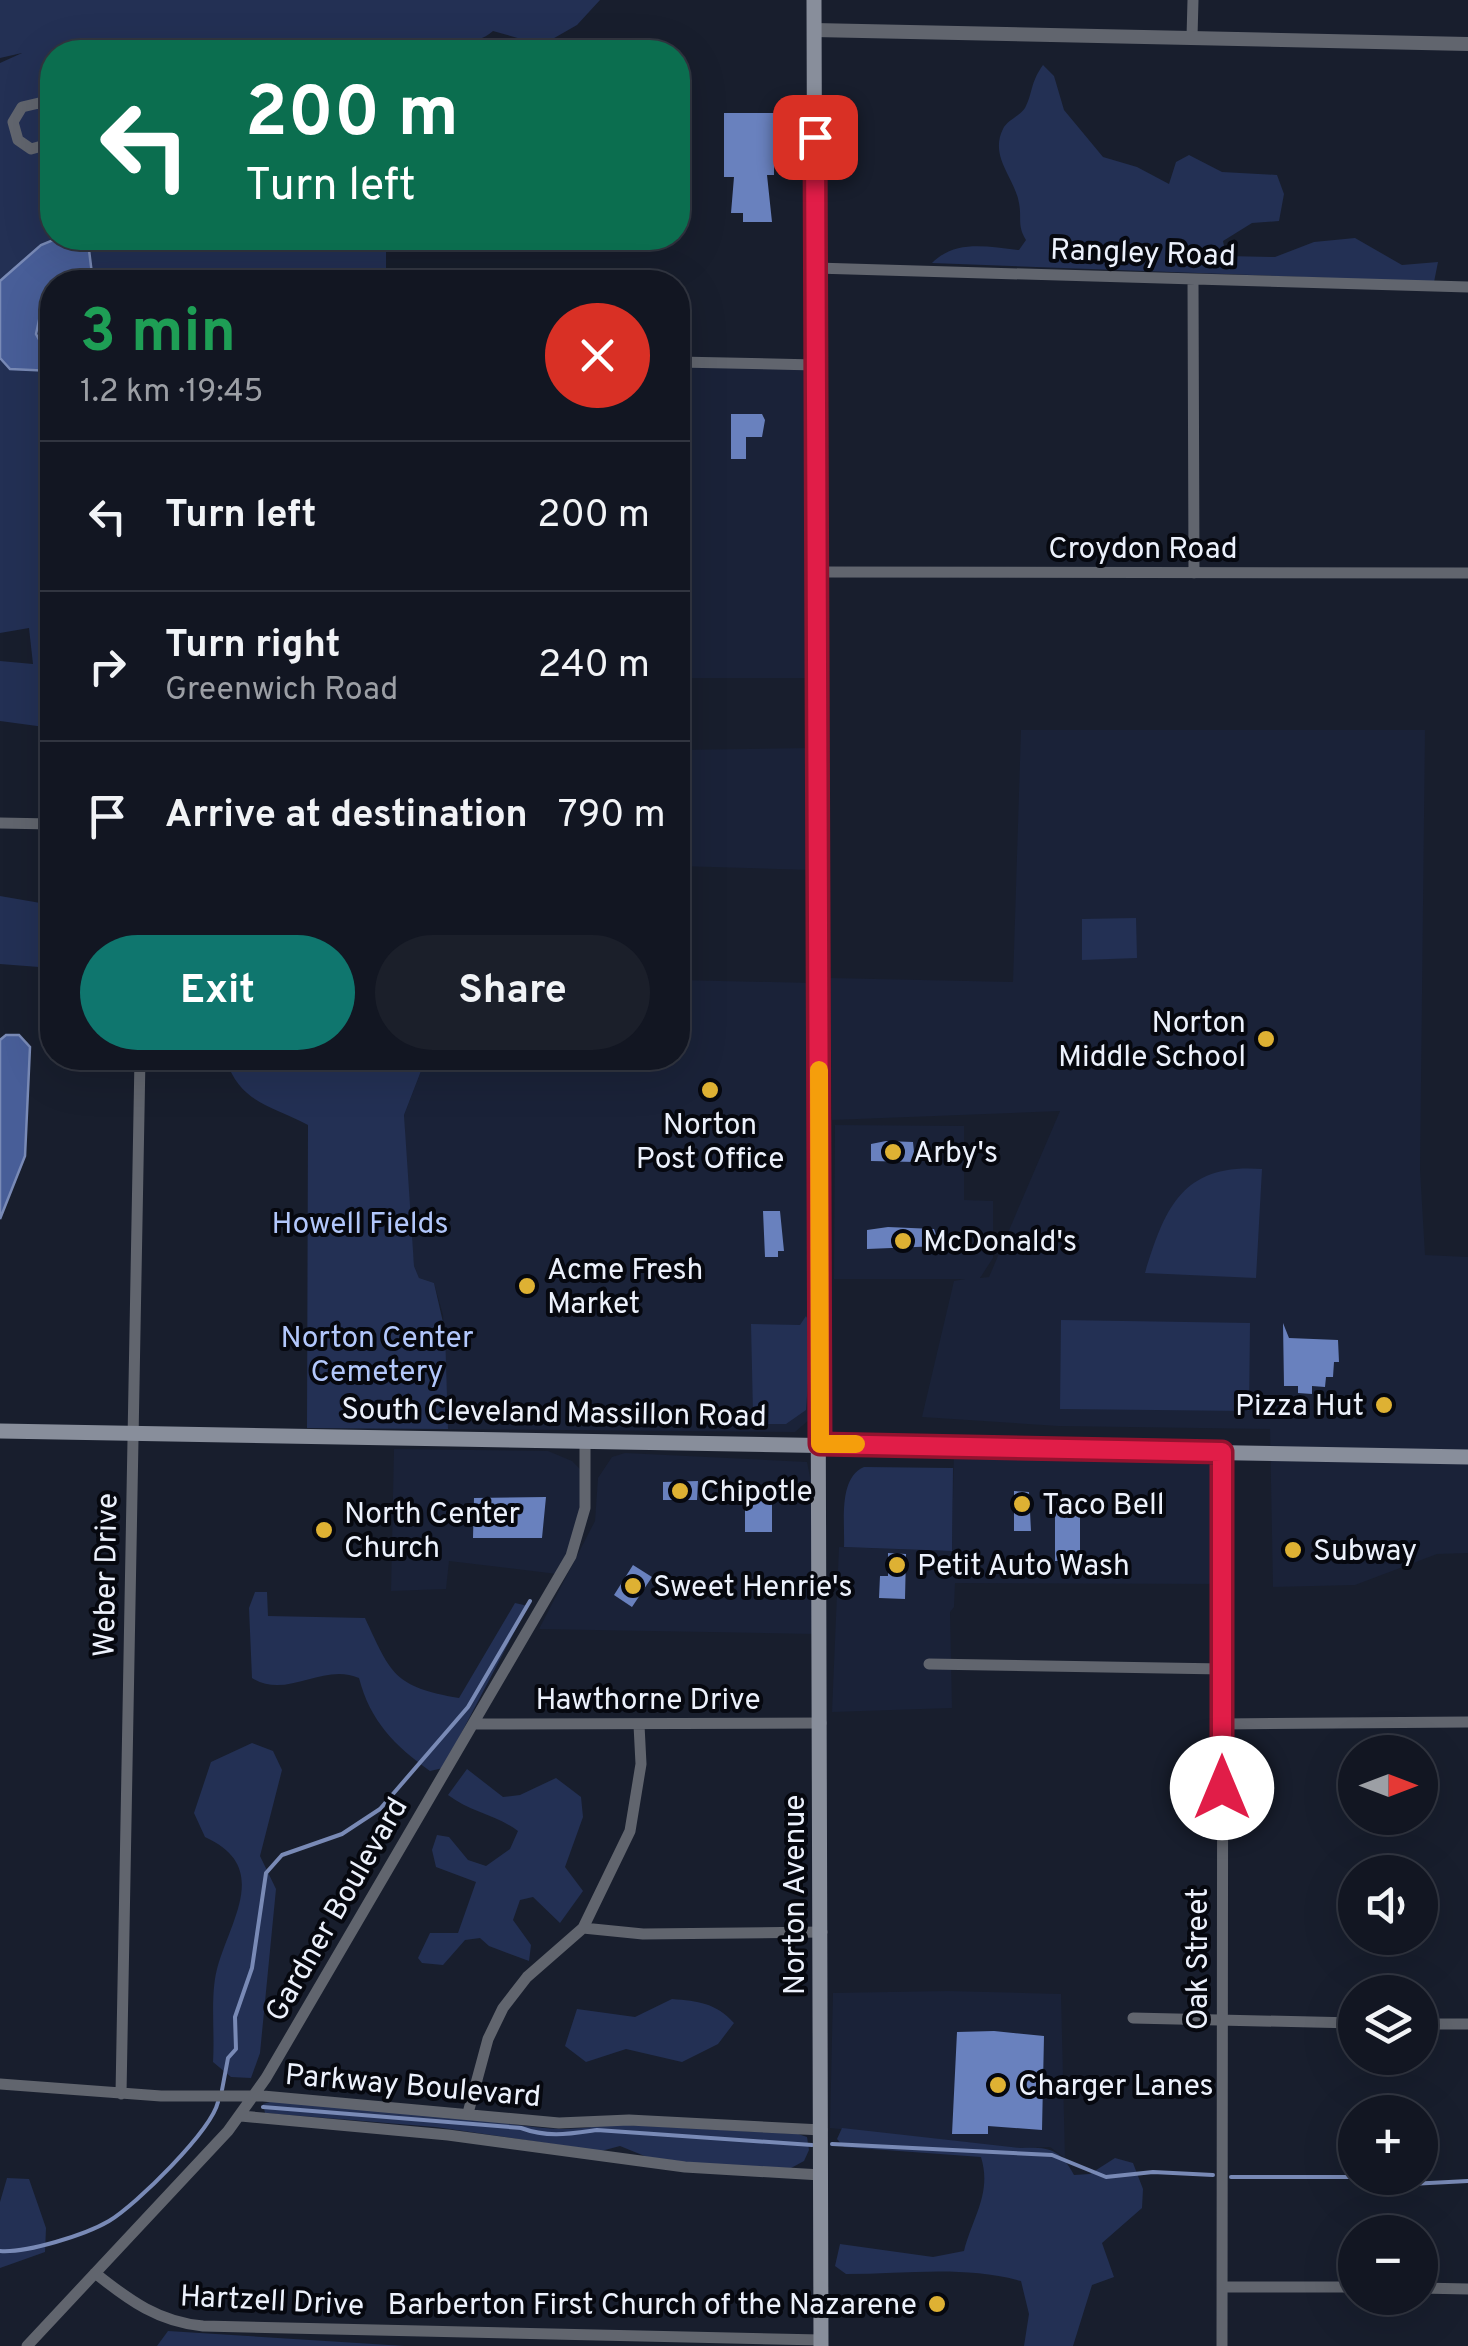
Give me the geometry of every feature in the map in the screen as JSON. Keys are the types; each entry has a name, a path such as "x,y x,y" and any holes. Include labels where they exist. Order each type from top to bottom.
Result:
{"main road":[{"name":"Norton Avenue","path":"814,0 821,2343"},
{"name":"South Cleveland Massillon Road","path":"0,1430 1468,1456"}],"street":[{"path":"1192,37 1193,0"},
{"path":"814,30 1468,44"},
{"path":"40,103 22,106 12,122 18,140 31,149 40,146"},
{"name":"Rangley Road","path":"816,268 1468,287"},
{"path":"1193,279 1194,573"},
{"path":"690,362 816,364"},
{"name":"Croydon Road","path":"818,572 1468,573"},
{"path":"0,824 40,824"},
{"name":"Weber Drive","path":"121,2094 140,1070"},
{"name":"Gardner Boulevard","path":"28,2346 240,2116 254,2096 575,1548 585,1503 585,1440"},
{"name":"Oak Street","path":"1222,1452 1222,2346"},
{"path":"929,1664 1222,1669"},
{"path":"1222,1724 1468,1722"},
{"name":"Hawthorne Drive","path":"474,1724 821,1723"},
{"path":"468,2113 488,2038 503,2008 527,1977 583,1928 630,1830 641,1764 639,1724"},
{"path":"583,1928 643,1934 822,1932"},
{"path":"1132,2018 1338,2023"},
{"path":"1438,2024 1468,2024"},
{"name":"Parkway Boulevard","path":"0,2084 121,2094 254,2096 559,2123 629,2120 822,2130"},
{"name":"Parkway Boulevard","path":"240,2116 448,2135 701,2168 822,2175"},
{"name":"Hartzell Drive","path":"95,2273 130,2301 178,2324 541,2341 821,2343"},
{"path":"1222,2287 1338,2287"},
{"path":"1438,2288 1468,2289"}],"shaded area":[{"path":"40,246 40,250 89,250 92,270 40,270 36,334 40,341 40,370 10,369 0,358 0,281"},
{"path":"690,366 814,368 815,678 690,678"},
{"path":"1021,730 1425,730 1420,1170 1425,1255 1468,1257 1468,1553 1437,1554 1355,1585 1273,1587 1270,1429 1058,1426 922,1417 954,1281 965,1279 834,1279 835,1125 964,1126 964,1200 993,1201 993,1258 980,1278 989,1277 1060,1111 832,1120 830,978 1013,982"},
{"path":"811,748 811,870 690,866 690,750"},
{"path":"690,980 813,983 810,1419 795,1432 448,1429 443,1315 434,1283 419,1278 414,1266 404,1115 421,1070 690,1070"},
{"path":"6,1035 19,1035 30,1047 25,1156 0,1219 0,1040"},
{"path":"954,1447 1223,1452 1223,1584 955,1583 954,1607 950,1612 952,1708 832,1712 839,1547 952,1551"},
{"path":"394,1449 548,1451 572,1461 581,1470 581,1501 574,1536 557,1574 449,1561 446,1589 391,1591"},
{"path":"625,1453 807,1462 815,1502 816,1634 539,1629 595,1521 598,1478 612,1457"},
{"path":"833,1993 1061,1994 1065,2158 1050,2147 1021,2148 830,2128"}],"green space":[{"path":"0,0 600,0 577,25 551,40 524,40 493,31 476,40 40,40 40,250 386,250 386,270 40,270 40,726 0,721 0,661 33,664 29,628 0,633 0,63 22,53 0,58"},
{"path":"1043,65 1054,76 1064,110 1103,157 1137,167 1169,184 1176,162 1189,155 1222,172 1277,175 1284,194 1279,221 1252,223 1223,241 1226,256 1275,257 1314,242 1355,238 1402,265 1438,262 1434,282 932,263 951,250 984,246 1019,250 1026,240 1017,194 999,149 1005,126 1025,108"},
{"path":"0,896 40,903 40,967 0,964"},
{"path":"1136,918 1137,958 1082,960 1082,919"},
{"path":"231,1070 421,1070 404,1115 414,1266 419,1278 434,1283 445,1331 448,1429 307,1428 308,1125 258,1101 239,1085"},
{"path":"1262,1169 1256,1278 1145,1273 1161,1228 1181,1194 1213,1173"},
{"path":"806,1316 812,1327 806,1410 786,1424 746,1424 753,1413 751,1324 800,1325"},
{"path":"1061,1320 1250,1323 1249,1411 1060,1409"},
{"path":"864,1467 953,1468 952,1551 844,1547 847,1491 850,1481"},
{"path":"255,1592 267,1592 268,1616 365,1618 397,1675 421,1689 459,1698 515,1603 528,1606 443,1768 430,1771 377,1720 359,1678 332,1674 278,1685 252,1678 249,1608"},
{"path":"252,1743 273,1751 282,1770 260,1856 276,1889 260,2053 251,2078 231,2077 213,2062 215,1980 237,1913 241,1879 237,1863 225,1849 205,1837 194,1813 211,1762"},
{"path":"467,1769 503,1797 520,1795 556,1778 581,1797 583,1817 565,1867 583,1891 560,1923 533,1897 520,1900 513,1920 531,1945 529,1961 489,1946 480,1938 465,1940 443,1965 422,1963 418,1958 430,1933 458,1933 476,1882 436,1867 432,1850 437,1835 449,1837 468,1860 486,1866 510,1849 518,1831 448,1795"},
{"path":"672,1999 706,2004 734,2023 718,2044 682,2062 626,2049 586,2062 565,2046 577,2009 635,2017"},
{"path":"273,2101 414,2110 543,2128 608,2124 798,2134 807,2137 809,2150 804,2161 791,2168 709,2165 647,2157 620,2146 601,2151 436,2127 265,2113 263,2104"},
{"path":"842,2128 1047,2149 1059,2155 1074,2175 1090,2174 1115,2158 1133,2163 1143,2189 1142,2208 1102,2243 1114,2277 1092,2285 1073,2346 1024,2346 1029,2314 1021,2281 956,2272 846,2274 835,2266 840,2244 933,2257 964,2251 984,2182 981,2157 844,2147 837,2139"},
{"path":"7,2178 29,2179 46,2228 45,2252 0,2268 0,2202"},
{"path":"168,2331 405,2346 157,2346"}],"building":[{"path":"724,113 774,113 774,175 767,175 772,222 743,222 743,213 731,213 734,177 724,177"},
{"path":"731,414 762,414 765,420 762,437 746,437 746,459 731,459"},
{"name":"Arby's","path":"913,1142 915,1162 871,1161 871,1144"},
{"path":"763,1211 780,1211 784,1251 778,1251 778,1257 765,1257"},
{"name":"McDonald's","path":"934,1229 940,1246 867,1249 867,1230"},
{"path":"1283,1323 1289,1338 1338,1340 1339,1362 1334,1362 1333,1377 1326,1377 1325,1387 1312,1386 1312,1394 1298,1393 1298,1386 1284,1386"},
{"name":"Chipotle","path":"698,1481 697,1500 663,1500 663,1482"},
{"name":"Taco Bell","path":"1014,1491 1029,1492 1031,1531 1014,1531"},
{"path":"745,1492 772,1492 772,1532 745,1532"},
{"path":"546,1497 542,1538 473,1538 474,1498"},
{"path":"1055,1512 1080,1512 1080,1561 1055,1561"},
{"name":"Petit Auto Wash","path":"888,1553 906,1554 905,1599 879,1598 880,1576 888,1576"},
{"name":"Sweet Henrie's","path":"633,1565 652,1577 632,1607 614,1595"},
{"name":"Charger Lanes","path":"957,2032 1044,2036 1042,2130 988,2126 988,2134 952,2134"}],"waterway":[{"path":"222,2090 228,2058 236,2049 235,2017 252,1968 266,1873 282,1855 342,1834 380,1809 468,1707 530,1601"},
{"path":"0,2251 56,2242 109,2221 171,2166 202,2131 218,2102"},
{"path":"263,2107 521,2128 550,2134 597,2130 812,2145"},
{"path":"832,2144 1052,2155 1106,2177 1153,2172 1213,2175"},
{"path":"1231,2177 1338,2177"},
{"path":"1438,2183 1468,2181"}],"slow traffic":[{"path":"819,1070 820,1444 856,1444"}],"place":[{"name":"Norton Middle School","path":"1266,1039"},
{"name":"Norton Post Office","path":"710,1090"},
{"name":"Arby's","path":"893,1152"},
{"name":"McDonald's","path":"903,1241"},
{"name":"Acme Fresh Market","path":"527,1286"},
{"name":"Pizza Hut","path":"1384,1405"},
{"name":"Chipotle","path":"680,1491"},
{"name":"Taco Bell","path":"1022,1504"},
{"name":"North Center Church","path":"324,1530"},
{"name":"Subway","path":"1293,1550"},
{"name":"Petit Auto Wash","path":"897,1565"},
{"name":"Sweet Henrie's","path":"633,1586"},
{"name":"Charger Lanes","path":"998,2085"},
{"name":"Barberton First Church of the Nazarene","path":"937,2304"}],"route":[{"path":"815,137 820,1444 1222,1452 1222,1788"}],"park label":[{"name":"Howell Fields","path":"360,1223"},
{"name":"Norton Center Cemetery","path":"377,1354"}]}
